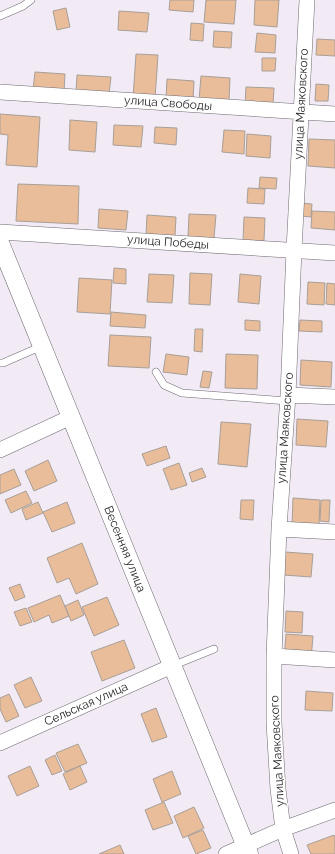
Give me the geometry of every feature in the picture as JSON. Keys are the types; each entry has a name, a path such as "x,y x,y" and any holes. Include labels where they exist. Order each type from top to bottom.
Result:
{"street":[{"name":"улица Маяковского","path":"291,854 282,829 278,789 274,723 274,656 279,529 288,398 300,112 307,0"},
{"name":"улица Свободы","path":"0,92 335,114"},
{"name":"улица Победы","path":"0,232 335,253"},
{"name":"Весенняя улица","path":"0,243 247,850"},
{"path":"288,398 335,397"},
{"path":"0,450 71,418"},
{"path":"279,529 335,532"},
{"path":"274,656 335,660"},
{"name":"Сельская улица","path":"0,743 172,666"},
{"path":"226,854 247,850 282,829 335,810"}],"lane":[{"path":"0,16 23,6 31,0"},
{"path":"0,363 42,346"},
{"path":"156,372 164,385 182,393 288,398"},
{"path":"172,666 214,649"}],"building":[{"path":"170,0 194,0 193,12 169,10"},
{"path":"206,0 236,0 234,24 204,22"},
{"path":"255,0 279,0 277,27 254,25"},
{"path":"66,8 70,27 57,30 53,11"},
{"path":"119,11 149,13 147,32 118,30"},
{"path":"191,23 204,24 203,41 190,40"},
{"path":"214,31 232,32 231,48 213,47"},
{"path":"257,33 276,35 275,53 255,52"},
{"path":"317,39 335,40 335,56 316,55"},
{"path":"136,54 158,55 155,99 133,98"},
{"path":"262,58 276,58 275,71 262,71"},
{"path":"35,72 65,74 64,92 33,90"},
{"path":"77,75 111,77 109,94 76,92"},
{"path":"201,76 230,78 229,102 199,100"},
{"path":"167,79 194,81 193,100 166,98"},
{"path":"316,84 329,85 328,101 315,101"},
{"path":"246,87 274,88 273,105 245,104"},
{"path":"0,114 40,117 37,167 6,165 8,135 0,134"},
{"path":"70,120 97,122 95,152 69,150"},
{"path":"114,125 143,126 141,147 113,145"},
{"path":"155,127 177,128 176,145 154,143"},
{"path":"224,130 245,131 244,154 222,152"},
{"path":"247,134 271,136 270,158 246,156"},
{"path":"309,139 335,140 335,168 308,166"},
{"path":"260,177 277,178 276,189 259,188"},
{"path":"18,184 79,186 78,224 16,221"},
{"path":"248,188 265,189 264,204 247,203"},
{"path":"301,203 312,204 311,217 300,216"},
{"path":"99,209 128,211 126,230 98,228"},
{"path":"312,211 335,212 335,230 311,228"},
{"path":"189,214 216,215 214,238 188,237"},
{"path":"147,215 176,217 175,236 146,234"},
{"path":"244,217 265,218 264,241 243,241"},
{"path":"114,268 126,269 126,284 113,283"},
{"path":"190,273 212,274 210,305 189,304"},
{"path":"149,274 174,275 172,303 147,302"},
{"path":"240,274 261,276 259,304 238,302"},
{"path":"79,278 112,280 110,314 77,312"},
{"path":"308,282 325,283 324,305 307,304"},
{"path":"327,283 335,284 335,305 326,304"},
{"path":"111,312 146,315 145,328 110,326"},
{"path":"245,320 260,321 260,331 245,330"},
{"path":"300,320 322,321 322,332 299,331"},
{"path":"195,329 203,329 202,352 194,351"},
{"path":"110,335 151,337 149,368 108,366"},
{"path":"166,354 189,357 187,375 163,372"},
{"path":"226,354 258,355 257,389 225,388"},
{"path":"301,360 332,362 331,387 300,385"},
{"path":"203,371 212,372 209,388 200,387"},
{"path":"297,419 328,421 326,447 296,445"},
{"path":"221,422 251,424 247,467 218,464"},
{"path":"166,446 170,458 147,466 142,454"},
{"path":"48,460 57,481 34,491 25,471"},
{"path":"179,463 187,485 171,490 163,469"},
{"path":"202,468 206,477 192,482 189,473"},
{"path":"14,469 21,485 0,494 0,475"},
{"path":"26,491 32,503 11,513 5,500"},
{"path":"293,498 320,500 319,526 292,525"},
{"path":"241,500 254,500 253,520 240,519"},
{"path":"321,500 330,500 329,522 320,521"},
{"path":"38,502 43,513 26,520 22,509"},
{"path":"67,502 75,523 52,532 43,512"},
{"path":"82,543 98,584 76,594 69,578 57,583 47,558"},
{"path":"285,552 313,554 311,577 284,575"},
{"path":"20,584 25,597 15,601 9,588"},
{"path":"60,595 69,616 52,623 49,615 34,622 28,608"},
{"path":"107,597 119,625 94,636 82,607"},
{"path":"78,600 84,615 71,621 65,606"},
{"path":"26,608 32,622 20,626 14,612"},
{"path":"286,611 303,612 302,633 285,632"},
{"path":"286,634 313,636 311,660 284,659"},
{"path":"124,640 135,668 102,681 91,652"},
{"path":"31,677 42,701 25,708 14,685"},
{"path":"306,691 333,693 332,711 305,710"},
{"path":"9,694 19,716 6,722 0,709 0,698"},
{"path":"156,708 167,737 152,742 141,714"},
{"path":"78,744 87,763 65,772 56,753"},
{"path":"55,755 62,771 52,775 45,760"},
{"path":"30,766 39,786 17,796 8,776"},
{"path":"80,766 87,782 70,790 63,774"},
{"path":"172,771 181,794 162,802 153,779"},
{"path":"164,802 173,823 153,830 145,810"},
{"path":"194,807 204,828 183,838 174,816"},
{"path":"203,830 211,848 196,854 188,836"},
{"path":"334,835 335,854 311,854 307,845"},
{"path":"120,845 124,854 99,854"}]}
